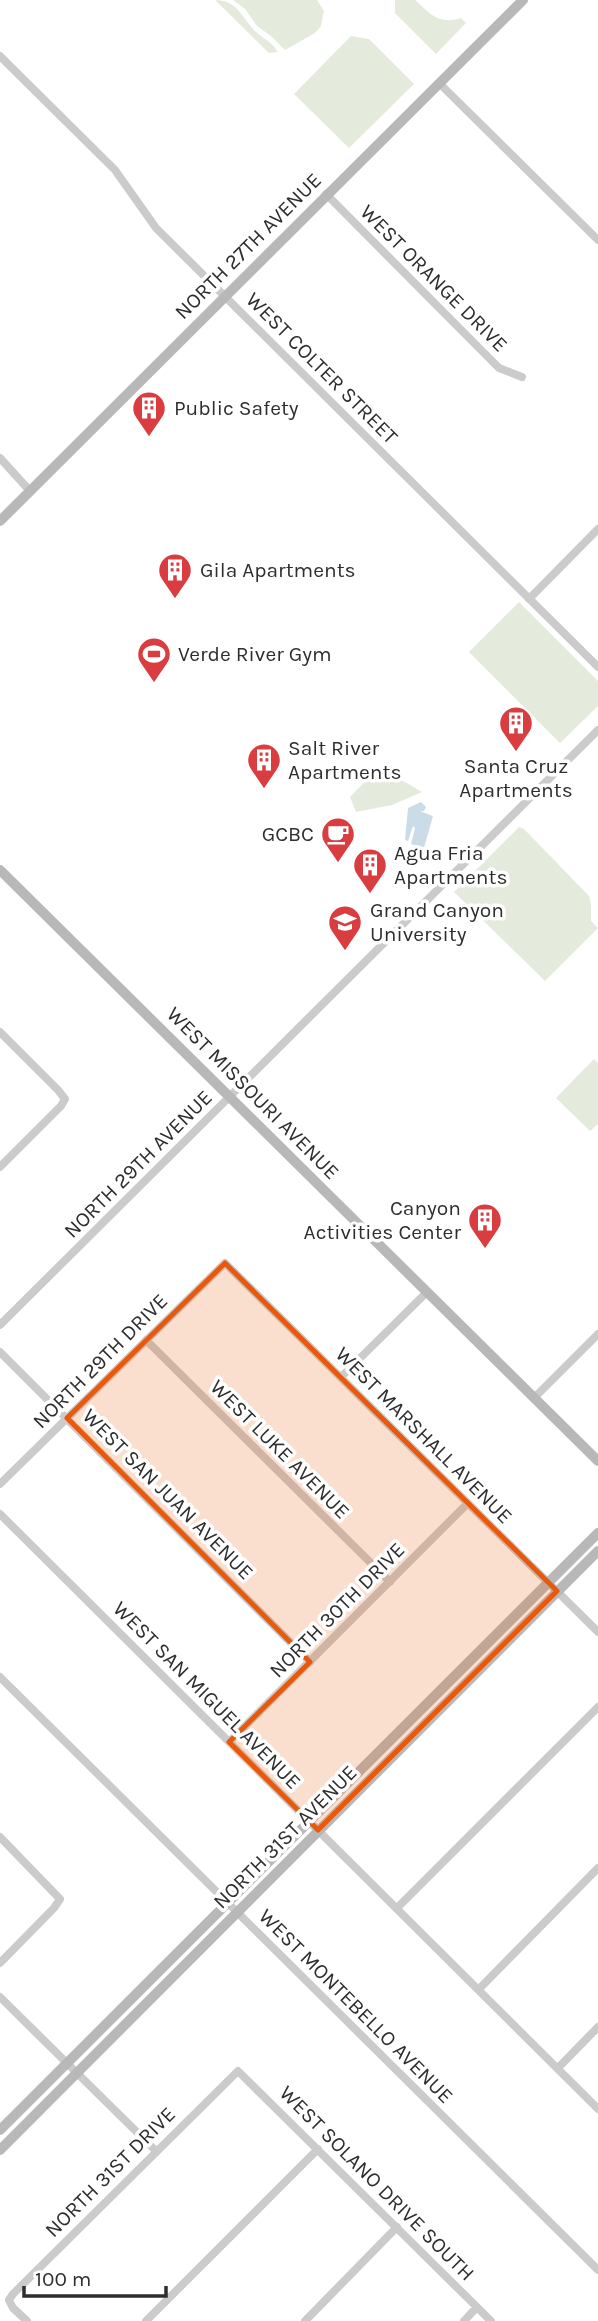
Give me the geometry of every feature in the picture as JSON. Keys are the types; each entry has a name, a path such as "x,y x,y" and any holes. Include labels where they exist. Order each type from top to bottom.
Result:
{"street":[{"name":"NORTH 27TH AVENUE","path":"0,520 523,0"},
{"name":"WEST COLTER STREET","path":"0,57 115,170 156,228 598,667"},
{"path":"439,83 598,240"},
{"name":"WEST ORANGE DRIVE","path":"326,194 499,368 522,377"},
{"path":"0,458 30,491"},
{"path":"529,599 598,529"},
{"name":"NORTH 29TH AVENUE","path":"0,1325 598,730"},
{"name":"WEST MISSOURI AVENUE","path":"0,870 598,1461"},
{"path":"0,1032 65,1099 61,1107 0,1167"},
{"name":"NORTH 29TH DRIVE","path":"0,1484 225,1263"},
{"name":"WEST MARSHALL AVENUE","path":"225,1263 598,1632"},
{"path":"341,1377 427,1292"},
{"path":"534,1398 598,1334"},
{"name":"WEST LUKE AVENUE","path":"145,1340 390,1582"},
{"name":"WEST SAN JUAN AVENUE","path":"0,1352 310,1662"},
{"name":"NORTH 30TH DRIVE","path":"229,1742 468,1503"},
{"name":"WEST SAN MIGUEL AVENUE","path":"0,1514 598,2109"},
{"name":"NORTH 31ST AVENUE","path":"0,2130 598,1533"},
{"name":"NORTH 31ST AVENUE","path":"0,2150 598,1551"},
{"name":"WEST MONTEBELLO AVENUE","path":"0,1677 598,2270"},
{"path":"397,1908 598,1707"},
{"path":"423,1708 432,1717"},
{"path":"0,1837 60,1899 0,1962"},
{"path":"479,1989 598,1868"},
{"path":"0,1997 156,2151"},
{"path":"558,2068 598,2027"},
{"name":"WEST SOLANO DRIVE SOUTH","path":"237,2071 491,2321"},
{"name":"NORTH 31ST DRIVE","path":"27,2321 13,2308 9,2300 13,2294 237,2071"},
{"path":"146,2321 318,2149"},
{"path":"305,2321 397,2227"},
{"path":"464,2321 477,2307"}],"highlighted area":[{"path":"225,1263 557,1591 318,1830 229,1742 310,1662 67,1418"}],"shaded area":[{"path":"215,0 233,5 253,29 278,52 269,53"},
{"path":"233,0 317,0 324,11 321,26 315,33 285,50 257,26 245,9"},
{"path":"395,0 415,0 435,17 446,20 461,18 466,23 436,54 395,13"},
{"path":"351,36 369,39 414,84 349,148 294,94"},
{"path":"519,602 598,681 598,706 560,743 469,652"},
{"path":"379,767 422,792 392,805 356,812 350,797"},
{"path":"519,827 589,896 591,921 598,928 545,981 454,892"},
{"path":"594,1059 598,1063 598,1124 590,1131 556,1098"}],"water":[{"path":"421,802 426,807 424,811 420,811 433,816 424,848 411,844 415,828 413,826 408,841 405,840 408,808"}],"place":[{"name":"Public Safety","path":"149,438"},
{"name":"Gila Apartments","path":"175,600"},
{"name":"Verde River Gym","path":"154,684"},
{"name":"Santa Cruz Apartments","path":"516,753"},
{"name":"Salt River Apartments","path":"264,790"},
{"name":"GCBC","path":"338,864"},
{"name":"Agua Fria Apartments","path":"370,895"},
{"name":"Grand Canyon University","path":"345,952"},
{"name":"Canyon Activities Center","path":"485,1250"}]}
